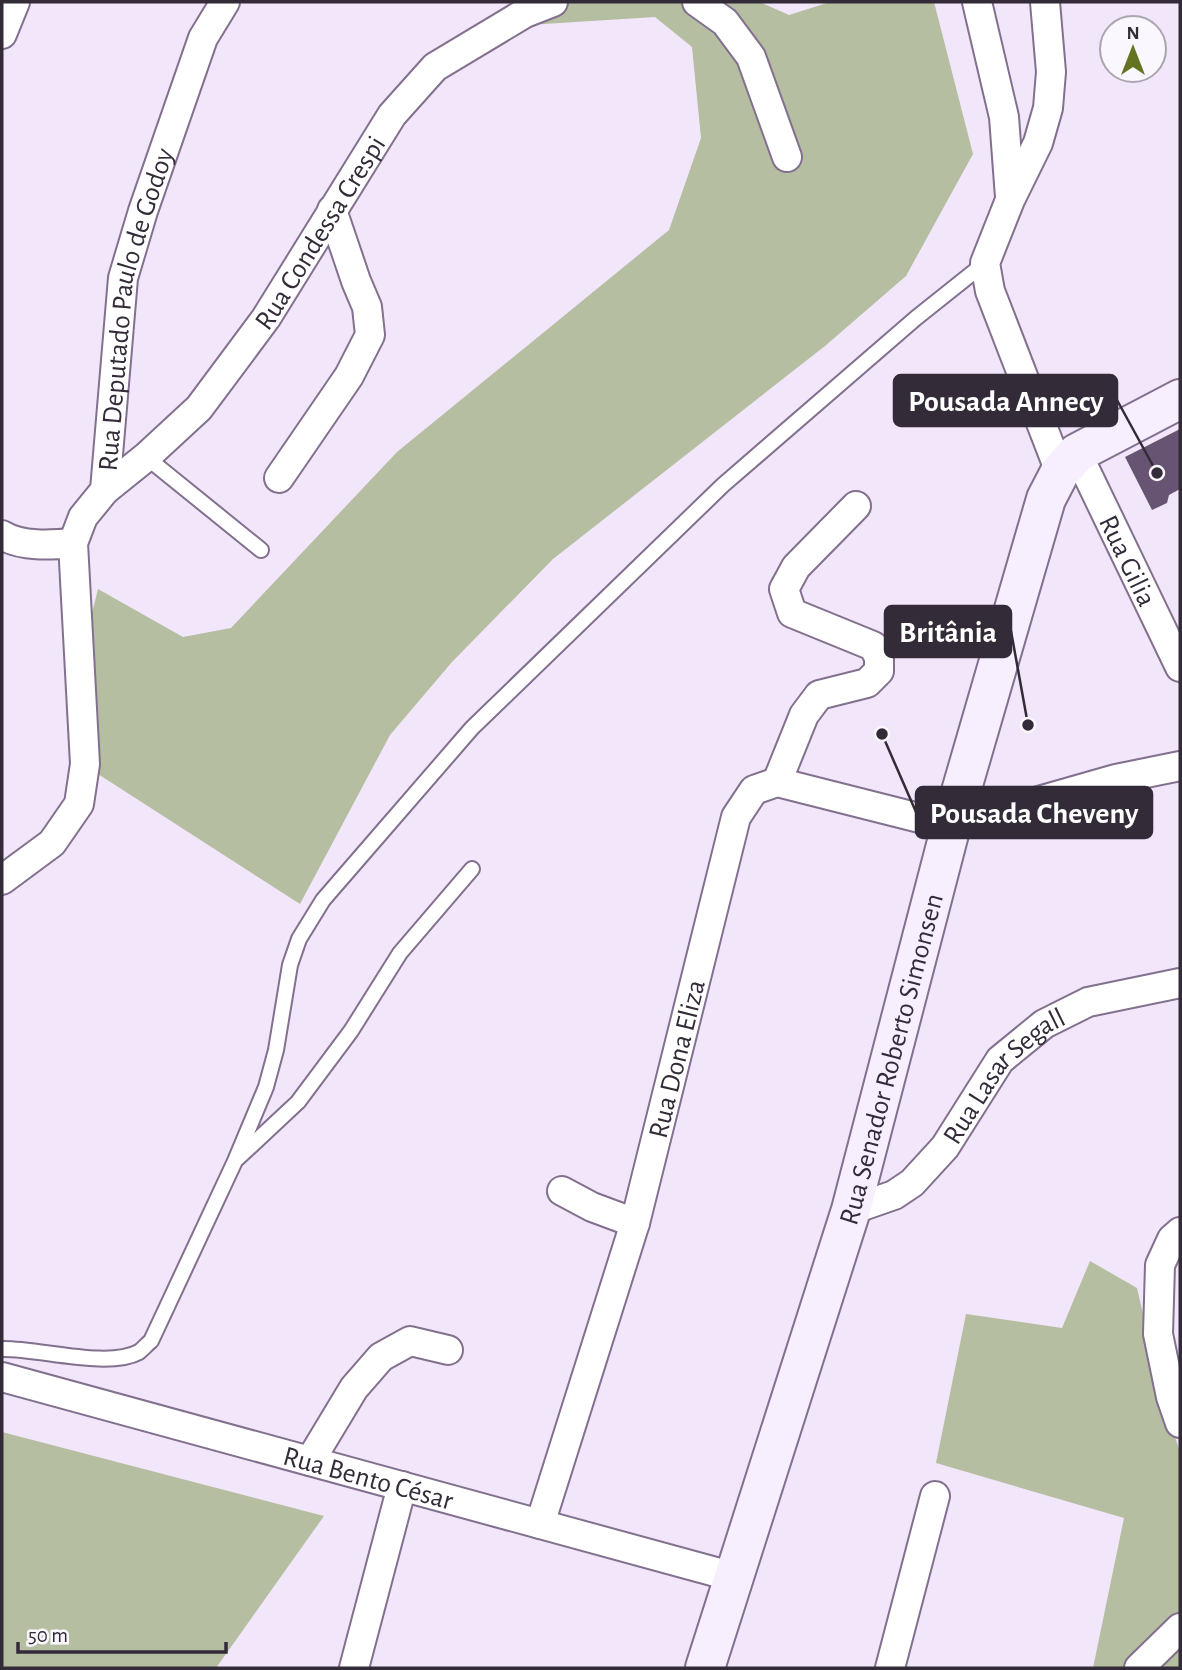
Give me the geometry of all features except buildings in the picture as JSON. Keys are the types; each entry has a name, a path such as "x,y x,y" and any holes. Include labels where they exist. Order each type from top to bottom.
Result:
{"street":[{"path":"2,34 15,2"},
{"name":"Rua Deputado Paulo de Godoy","path":"2,880 52,843 79,804 85,764 73,543 83,517 105,490 123,278 143,211 204,38 225,2"},
{"name":"Rua Condessa Crespi","path":"105,490 199,408 267,318 392,115 435,66 525,13 553,2"},
{"path":"697,2 725,22 751,57 787,157"},
{"path":"977,2 1004,117 1010,200"},
{"path":"985,263 1010,200 1038,143 1048,108 1051,72 1045,2"},
{"path":"278,478 349,376 370,335 367,307 332,210"},
{"name":"Rua Gilia","path":"985,263 990,291 1068,462 1180,667"},
{"path":"1068,462 1180,399"},
{"name":"Rua Senador Roberto Simonsen","path":"705,1668 851,1210 951,826 1046,499 1068,462"},
{"path":"856,506 796,567 784,589 792,613 873,646 879,657 879,671 867,683 819,695 804,715 776,782 951,826 1116,779 1180,766"},
{"path":"2,535 8,539 45,546 73,543"},
{"name":"Rua Dona Eliza","path":"540,1524 635,1223 736,817 754,790 776,782"},
{"name":"Rua Lasar Segall","path":"851,1210 894,1195 912,1183 945,1147 1000,1060 1044,1024 1088,1002 1180,984"},
{"path":"562,1191 592,1207 635,1223"},
{"path":"1180,1232 1172,1239 1160,1265 1158,1334 1171,1397 1180,1423"},
{"path":"310,1461 354,1388 381,1357 410,1341 448,1350"},
{"name":"Rua Bento César","path":"2,1377 734,1577"},
{"path":"354,1668 402,1486"},
{"path":"890,1668 935,1496"},
{"path":"1139,1668 1180,1628"}],"lane":[{"path":"2,1349 118,1359 139,1352 151,1341 235,1161 266,1087 290,965 299,939 323,900 472,728 723,485 916,318 985,263"},
{"path":"146,457 261,550"},
{"path":"235,1161 298,1102 351,1031 400,953 471,869"}],"green space":[{"path":"511,2 760,2 789,15 830,2 934,2 973,154 906,276 825,346 553,559 452,662 390,735 300,904 98,774 86,637 98,589 183,637 231,628 397,452 669,230 701,138 692,47 655,17 512,26"},
{"path":"1090,1261 1137,1288 1164,1404 1180,1452 1180,1668 1093,1668 1124,1518 936,1463 966,1314 1062,1328"},
{"path":"2,1432 324,1516 216,1668 2,1668"}],"place":[{"name":"Pousada Annecy","path":"1157,473"},
{"name":"Britânia","path":"1028,725"},
{"name":"Pousada Cheveny","path":"882,734"}]}
